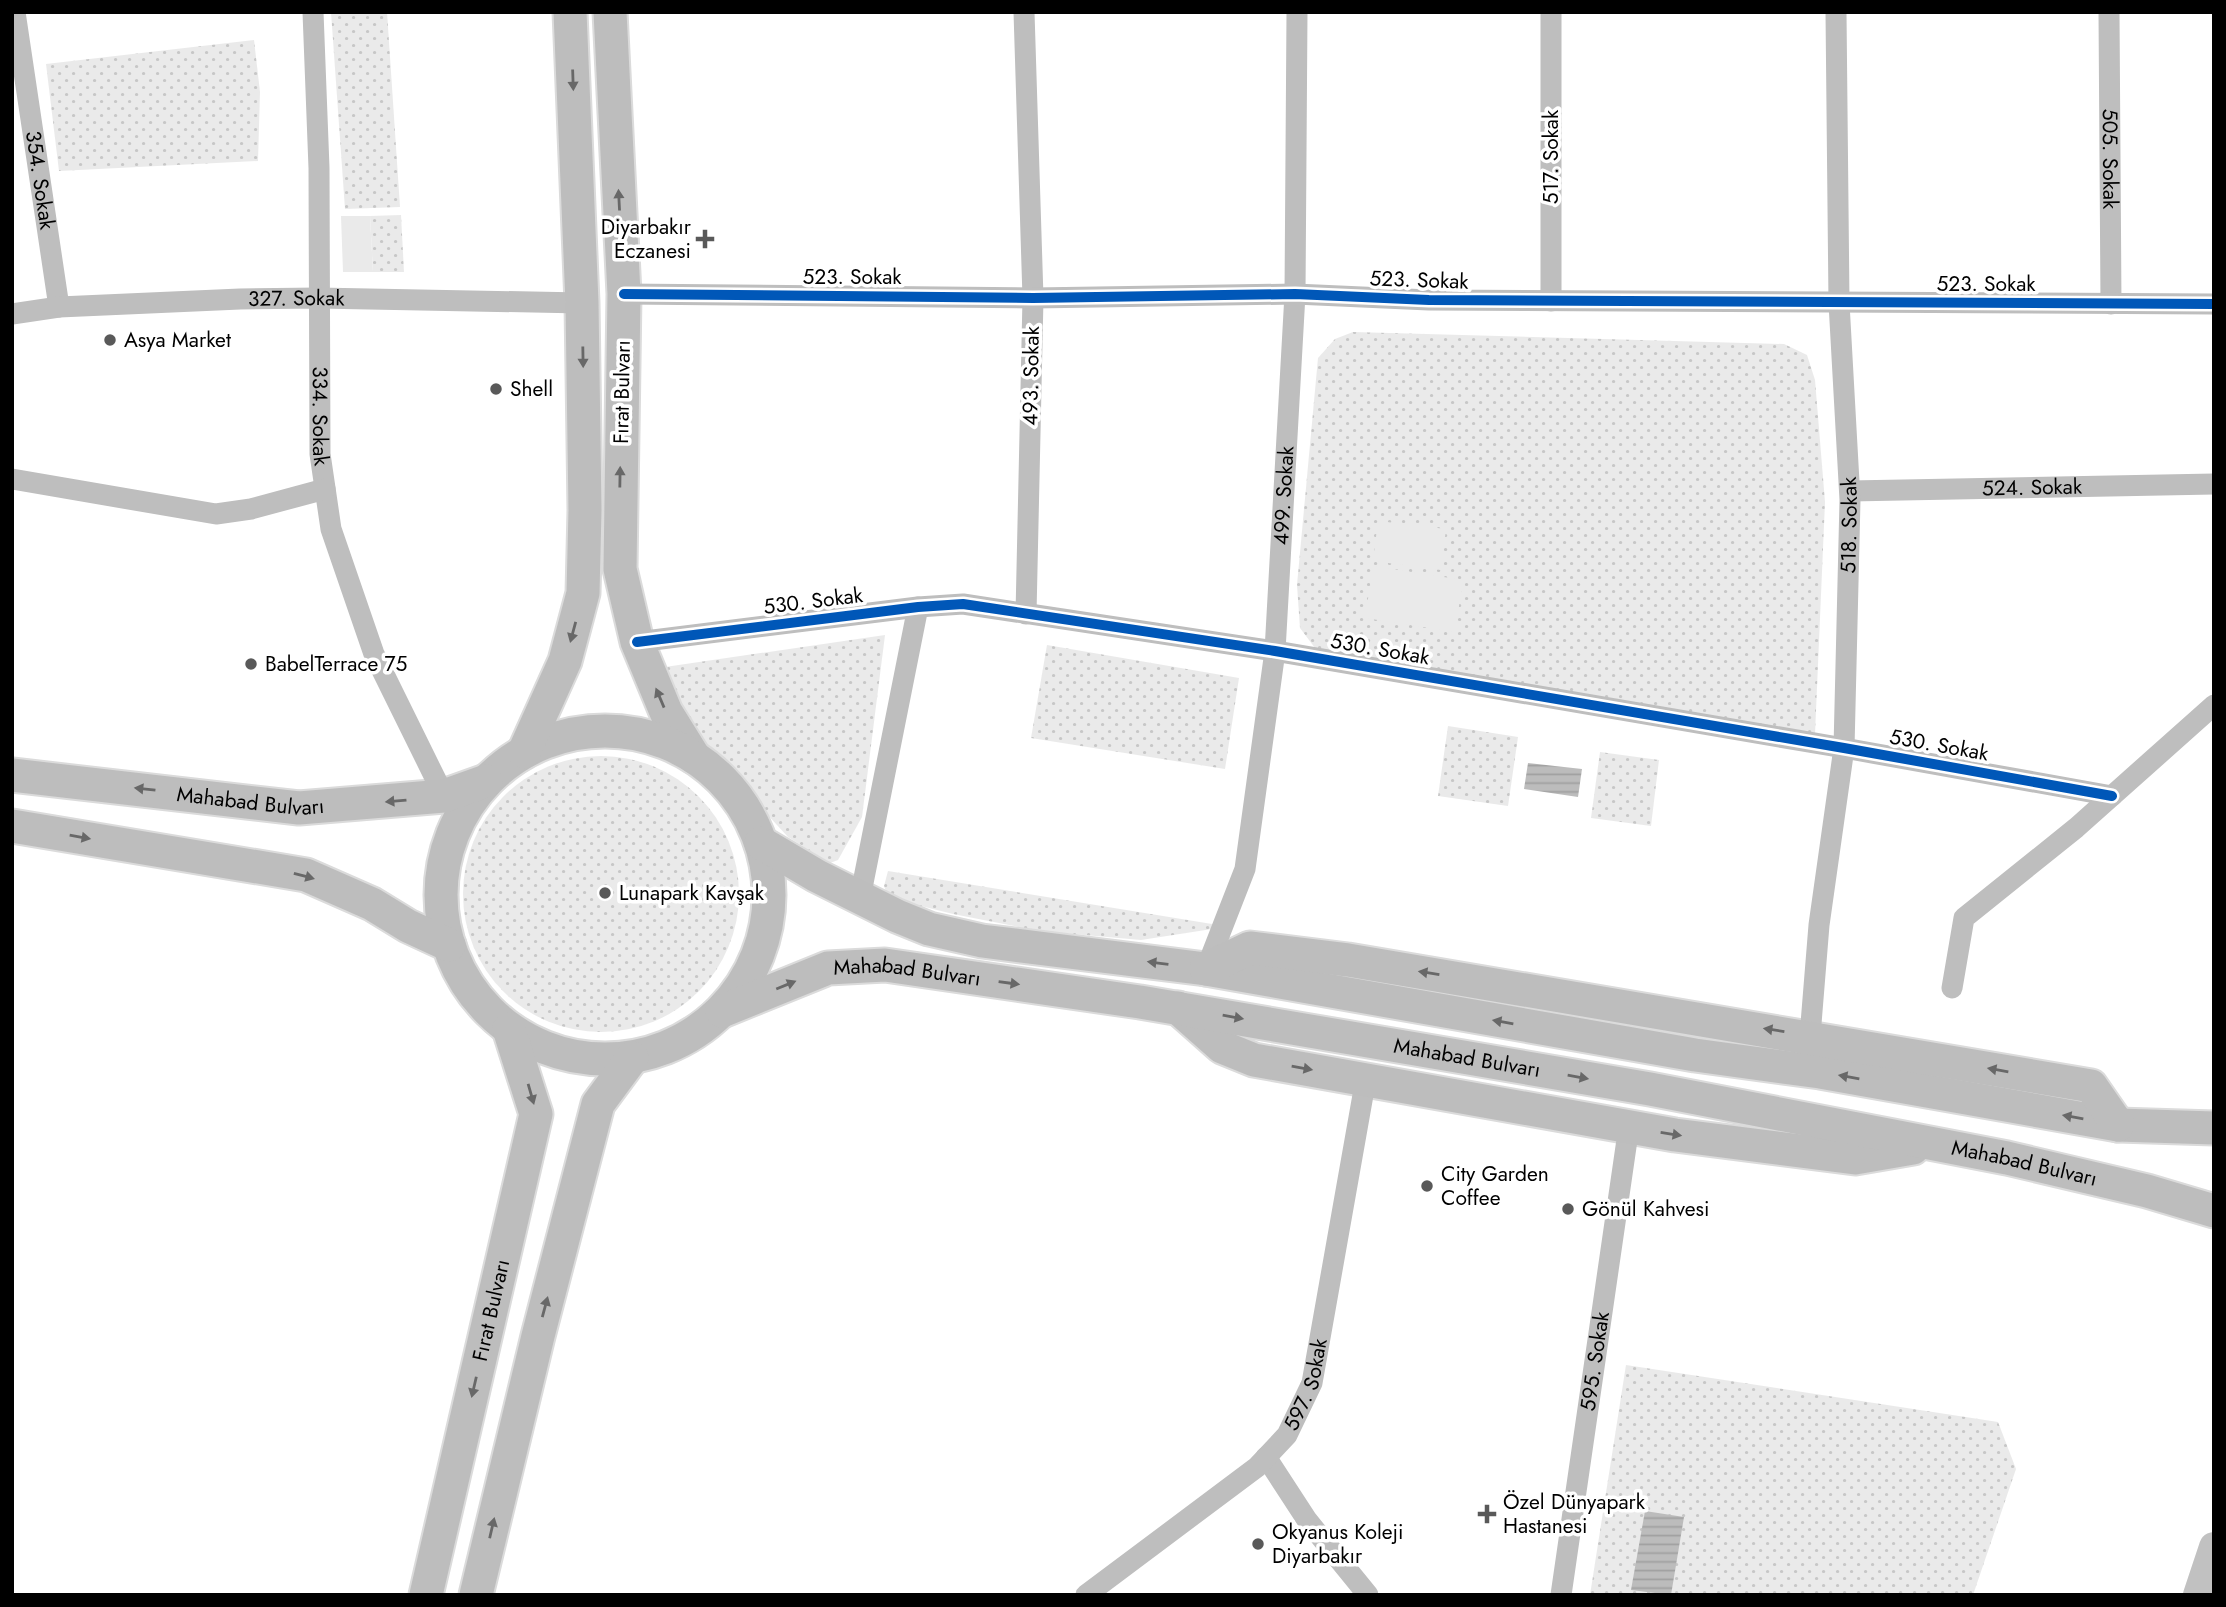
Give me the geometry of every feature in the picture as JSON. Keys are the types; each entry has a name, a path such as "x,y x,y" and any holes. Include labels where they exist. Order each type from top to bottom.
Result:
{"main road":[{"name":"Fırat Bulvarı","path":"524,751 565,661 583,593 582,303 570,12"},
{"name":"Fırat Bulvarı","path":"610,12 624,294 620,569 637,642 666,712 694,757"},
{"path":"584,564 591,587 599,589 608,588 620,569"},
{"path":"592,731 628,732 662,740 694,757 723,780 746,809 761,843 769,888 765,932 749,975 722,1011 696,1033 665,1049 632,1058 589,1059 557,1052 509,1029 489,1012 472,992 458,969 449,945 440,902 445,858 460,817 486,781 524,751 556,737 592,731"},
{"name":"Mahabad Bulvarı","path":"12,775 299,808 444,796 486,781"},
{"path":"12,826 306,875 372,904 408,926 449,945"},
{"name":"Mahabad Bulvarı","path":"761,843 817,876 929,929 982,941 1206,969 1695,1055 1820,1072 2118,1125 2214,1128"},
{"path":"1206,969 1250,948 1348,960 1810,1036 2091,1086 2118,1125"},
{"name":"Mahabad Bulvarı","path":"722,1011 828,968 885,965 1178,1008 1650,1089 2007,1158 2147,1191 2214,1211"},
{"path":"1178,1008 1222,1046 1254,1060 1675,1135 1855,1158 1933,1144"},
{"name":"Fırat Bulvarı","path":"426,1595 536,1114 509,1029"},
{"path":"476,1595 538,1336 598,1104 632,1058"},
{"path":"2198,1595 2214,1547"}],"street":[{"name":"354. Sokak","path":"15,12 59,307"},
{"name":"334. Sokak","path":"313,12 319,168 320,454 331,529 374,654 444,796"},
{"name":"493. Sokak","path":"1024,12 1032,298 1026,614"},
{"name":"499. Sokak","path":"1206,969 1245,869 1275,651 1295,294 1297,12"},
{"name":"517. Sokak","path":"1550,301 1551,12"},
{"name":"518. Sokak","path":"1810,1036 1819,925 1844,748 1850,491 1839,303 1836,12"},
{"name":"505. Sokak","path":"2109,12 2111,304"},
{"name":"523. Sokak","path":"624,294 1032,298 1295,294 1429,300 2214,304"},
{"name":"327. Sokak","path":"12,314 59,307 318,298 582,303"},
{"path":"12,479 216,513 251,509 325,489"},
{"name":"524. Sokak","path":"1850,491 2214,484"},
{"name":"530. Sokak","path":"637,642 918,607 963,604 1275,651 2112,796"},
{"path":"860,898 918,607"},
{"path":"1952,988 1964,918 2076,828 2214,705"},
{"name":"597. Sokak","path":"1086,1595 1257,1467 1287,1435 1312,1383 1366,1079"},
{"name":"595. Sokak","path":"1561,1595 1629,1126"},
{"path":"1266,1457 1307,1520 1368,1595"}],"shaded area":[{"path":"331,12 387,12 400,207 345,209"},
{"path":"254,40 260,92 258,161 59,171 46,64"},
{"path":"401,215 404,272 373,272 370,216"},
{"path":"341,216 370,216 373,272 343,272"},
{"path":"1353,332 1784,344 1807,355 1815,380 1825,502 1815,734 1315,648 1300,628 1297,585 1318,358 1335,339"},
{"path":"1378,521 1446,529 1441,570 1373,561"},
{"path":"1373,566 1463,580 1455,632 1365,618"},
{"path":"885,635 862,817 838,860 830,863 788,837 741,786 693,727 672,692 665,667"},
{"path":"1047,645 1239,678 1225,769 1031,738"},
{"path":"1448,726 1518,737 1508,806 1438,796"},
{"path":"1600,752 1659,760 1651,826 1591,818"},
{"path":"615,756 654,766 666,772 689,787 708,806 729,841 737,867 737,921 729,947 716,971 699,992 678,1009 654,1022 615,1032 587,1032 548,1022 536,1016 513,1001 494,982 473,947 465,921 463,880 473,841 479,829 494,806 513,787 548,766 574,758"},
{"path":"1528,763 1582,769 1578,797 1524,789"},
{"path":"888,871 1212,924 1212,929 1141,940 1039,931 909,903 887,894 884,886"},
{"path":"1626,1365 1998,1422 2016,1469 1973,1595 1590,1595"},
{"path":"1645,1511 1684,1517 1671,1595 1631,1590"}],"cycle path":[{"path":"624,294 1033,298 1295,294 1429,300 2214,304"},
{"path":"637,642 918,607 963,604 1275,651 2112,796"}],"place":[{"name":"Diyarbakır Eczanesi","path":"705,239"},
{"name":"Asya Market","path":"110,340"},
{"name":"Shell","path":"496,389"},
{"name":"BabelTerrace 75","path":"251,664"},
{"name":"Lunapark Kavşak","path":"605,893"},
{"name":"City Garden Coffee","path":"1427,1186"},
{"name":"Gönül Kahvesi","path":"1568,1209"},
{"name":"Özel Dünyapark Hastanesi","path":"1487,1514"},
{"name":"Okyanus Koleji Diyarbakır","path":"1258,1544"}]}
